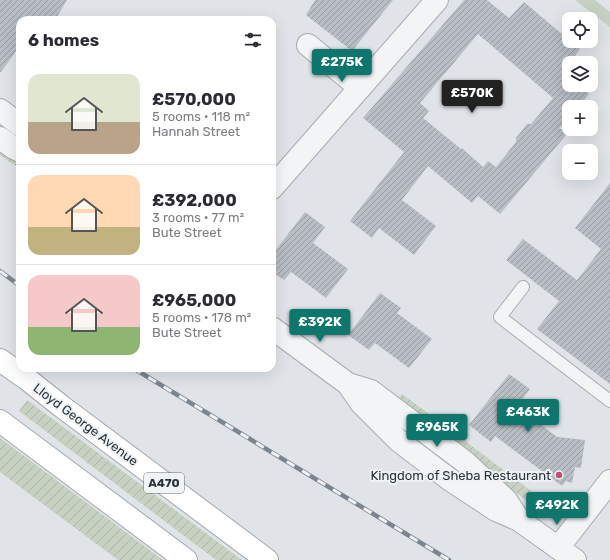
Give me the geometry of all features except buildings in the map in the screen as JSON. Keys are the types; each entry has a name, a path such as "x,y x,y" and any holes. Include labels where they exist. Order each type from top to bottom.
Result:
{"main road":[{"name":"Lloyd George Avenue","path":"0,360 16,371"},
{"name":"Lloyd George Avenue","path":"17,372 268,560"},
{"path":"0,421 186,560"}],"street":[{"path":"276,183 437,0"},
{"path":"308,45 360,88"},
{"path":"0,110 16,122"},
{"path":"0,138 16,149"},
{"path":"276,331 348,384 371,391 465,462 506,500 519,520 566,554 610,481"}],"lane":[{"path":"523,287 500,317 610,401"}],"green space":[{"path":"575,0 595,0 610,12 610,27 598,18 598,12 591,12"},
{"path":"0,146 16,156 16,166 11,163 0,155"},
{"path":"402,394 440,422 434,429 396,401"},
{"path":"27,400 242,560 216,560 19,411"},
{"path":"456,434 543,500 536,508 451,442"},
{"path":"0,438 163,560 118,560 0,472"}],"railway":[{"path":"0,271 16,283"},
{"path":"140,372 449,560"}],"place":[{"name":"Kingdom of Sheba Restaurant","path":"559,475"}]}
